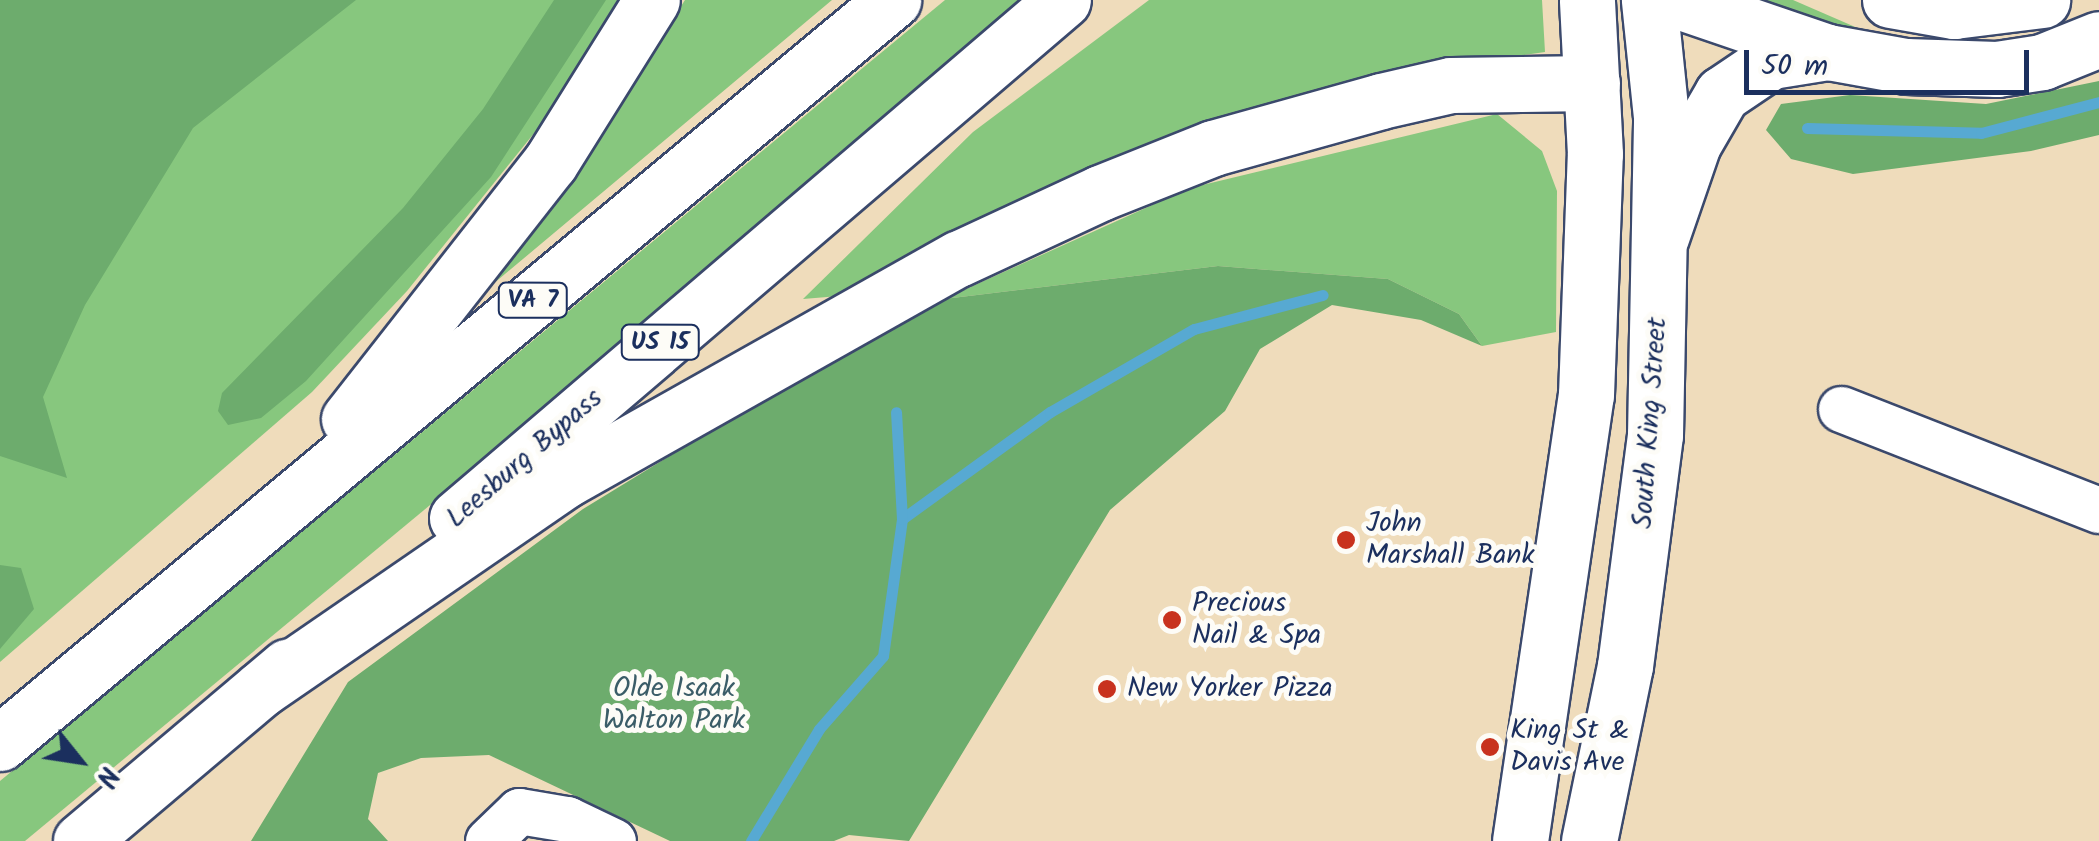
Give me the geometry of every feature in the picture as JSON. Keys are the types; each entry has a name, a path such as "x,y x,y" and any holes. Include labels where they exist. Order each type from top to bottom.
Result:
{"main road":[{"path":"0,742 173,600 387,376 550,163 652,0"},
{"name":"VA 7","path":"173,600 894,0"},
{"name":"Leesburg Bypass","path":"81,841 1063,0"},
{"path":"1520,841 1586,395 1592,84 1586,0"},
{"name":"South King Street","path":"1589,841 1642,557 1656,436 1660,117 1650,0"},
{"path":"1674,0 1828,52 1906,66 1997,69 2042,62 2099,39"},
{"path":"1890,0 1954,11 2042,0"},
{"path":"1661,237 1693,144 1722,94 1771,61 1828,52"},
{"path":"261,690 565,480 958,259 1100,193 1213,148 1381,100 1451,86 1592,84"}],"street":[{"path":"1841,409 2099,510"},
{"path":"488,841 506,816 541,811 614,841"}],"green space":[{"path":"0,0 621,0 556,106 407,291 312,392 0,662"},
{"path":"0,0 356,0 193,128 85,305 43,397 67,478 0,456"},
{"path":"554,0 606,0 491,177 306,381 261,418 228,425 218,411 222,393 403,208 483,109"},
{"path":"685,0 832,0 449,321 640,70"},
{"path":"945,0 1039,0 25,841 0,841 0,781"},
{"path":"1149,0 1542,0 1545,52 1374,76 1281,100 1113,162 839,296 803,299 973,132"},
{"path":"1729,0 1793,0 1876,36"},
{"path":"2099,81 2099,135 2031,151 1853,174 1791,159 1766,130 1781,104 1850,95 1986,104"},
{"path":"1497,114 1542,151 1557,191 1556,332 1482,346 1459,314 1388,279 1218,266 944,299 1190,188"},
{"name":"Olde Isaak Walton Park","path":"1218,266 1388,279 1459,314 1482,346 1421,320 1332,305 1260,349 1225,411 1110,510 909,841 849,835 834,841 670,841 489,755 421,758 378,773 368,819 388,841 251,841 348,682 583,509 717,427 944,299"},
{"path":"0,565 21,568 34,609 0,649"}],"waterway":[{"path":"1807,128 1981,133 2099,102"},
{"path":"902,519 1050,412 1194,329 1323,295"},
{"path":"751,841 819,729 883,656 902,519 896,412"}],"place":[{"name":"John Marshall Bank","path":"1346,540"},
{"name":"Precious Nail & Spa","path":"1172,620"},
{"name":"New Yorker Pizza","path":"1107,689"},
{"name":"King St & Davis Ave","path":"1490,747"}]}
